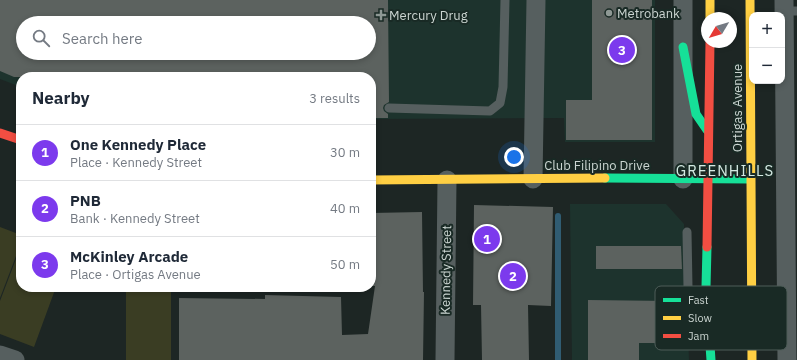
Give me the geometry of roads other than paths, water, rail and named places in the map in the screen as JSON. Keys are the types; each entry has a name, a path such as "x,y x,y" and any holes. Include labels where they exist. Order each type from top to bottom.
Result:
{"main road":[{"path":"710,0 710,12"},
{"name":"Ortigas Avenue","path":"750,0 751,286"},
{"path":"683,47 696,114 709,133"},
{"path":"706,286 710,48"},
{"path":"0,132 16,138"},
{"name":"Club Filipino Drive","path":"376,180 750,179"},
{"path":"710,350 711,360"},
{"name":"Ortigas Avenue","path":"752,350 752,360"}],"street":[{"path":"533,179 536,0"},
{"path":"683,0 684,178"},
{"path":"787,360 788,7"},
{"name":"Kennedy Street","path":"445,360 446,180"},
{"path":"0,355 15,360"}],"lane":[{"path":"388,108 490,111 500,103 503,87 505,0"},
{"path":"687,232 688,286"}],"waterway":[{"path":"558,216 558,360"}],"place":[{"name":"Metrobank","path":"609,13"},
{"name":"Mercury Drug","path":"381,15"},
{"name":"McKinley Arcade","path":"622,50"},
{"name":"One Kennedy Place","path":"487,239"},
{"name":"PNB","path":"513,276"}],"district":[{"name":"GREENHILLS","path":"725,170"}]}
